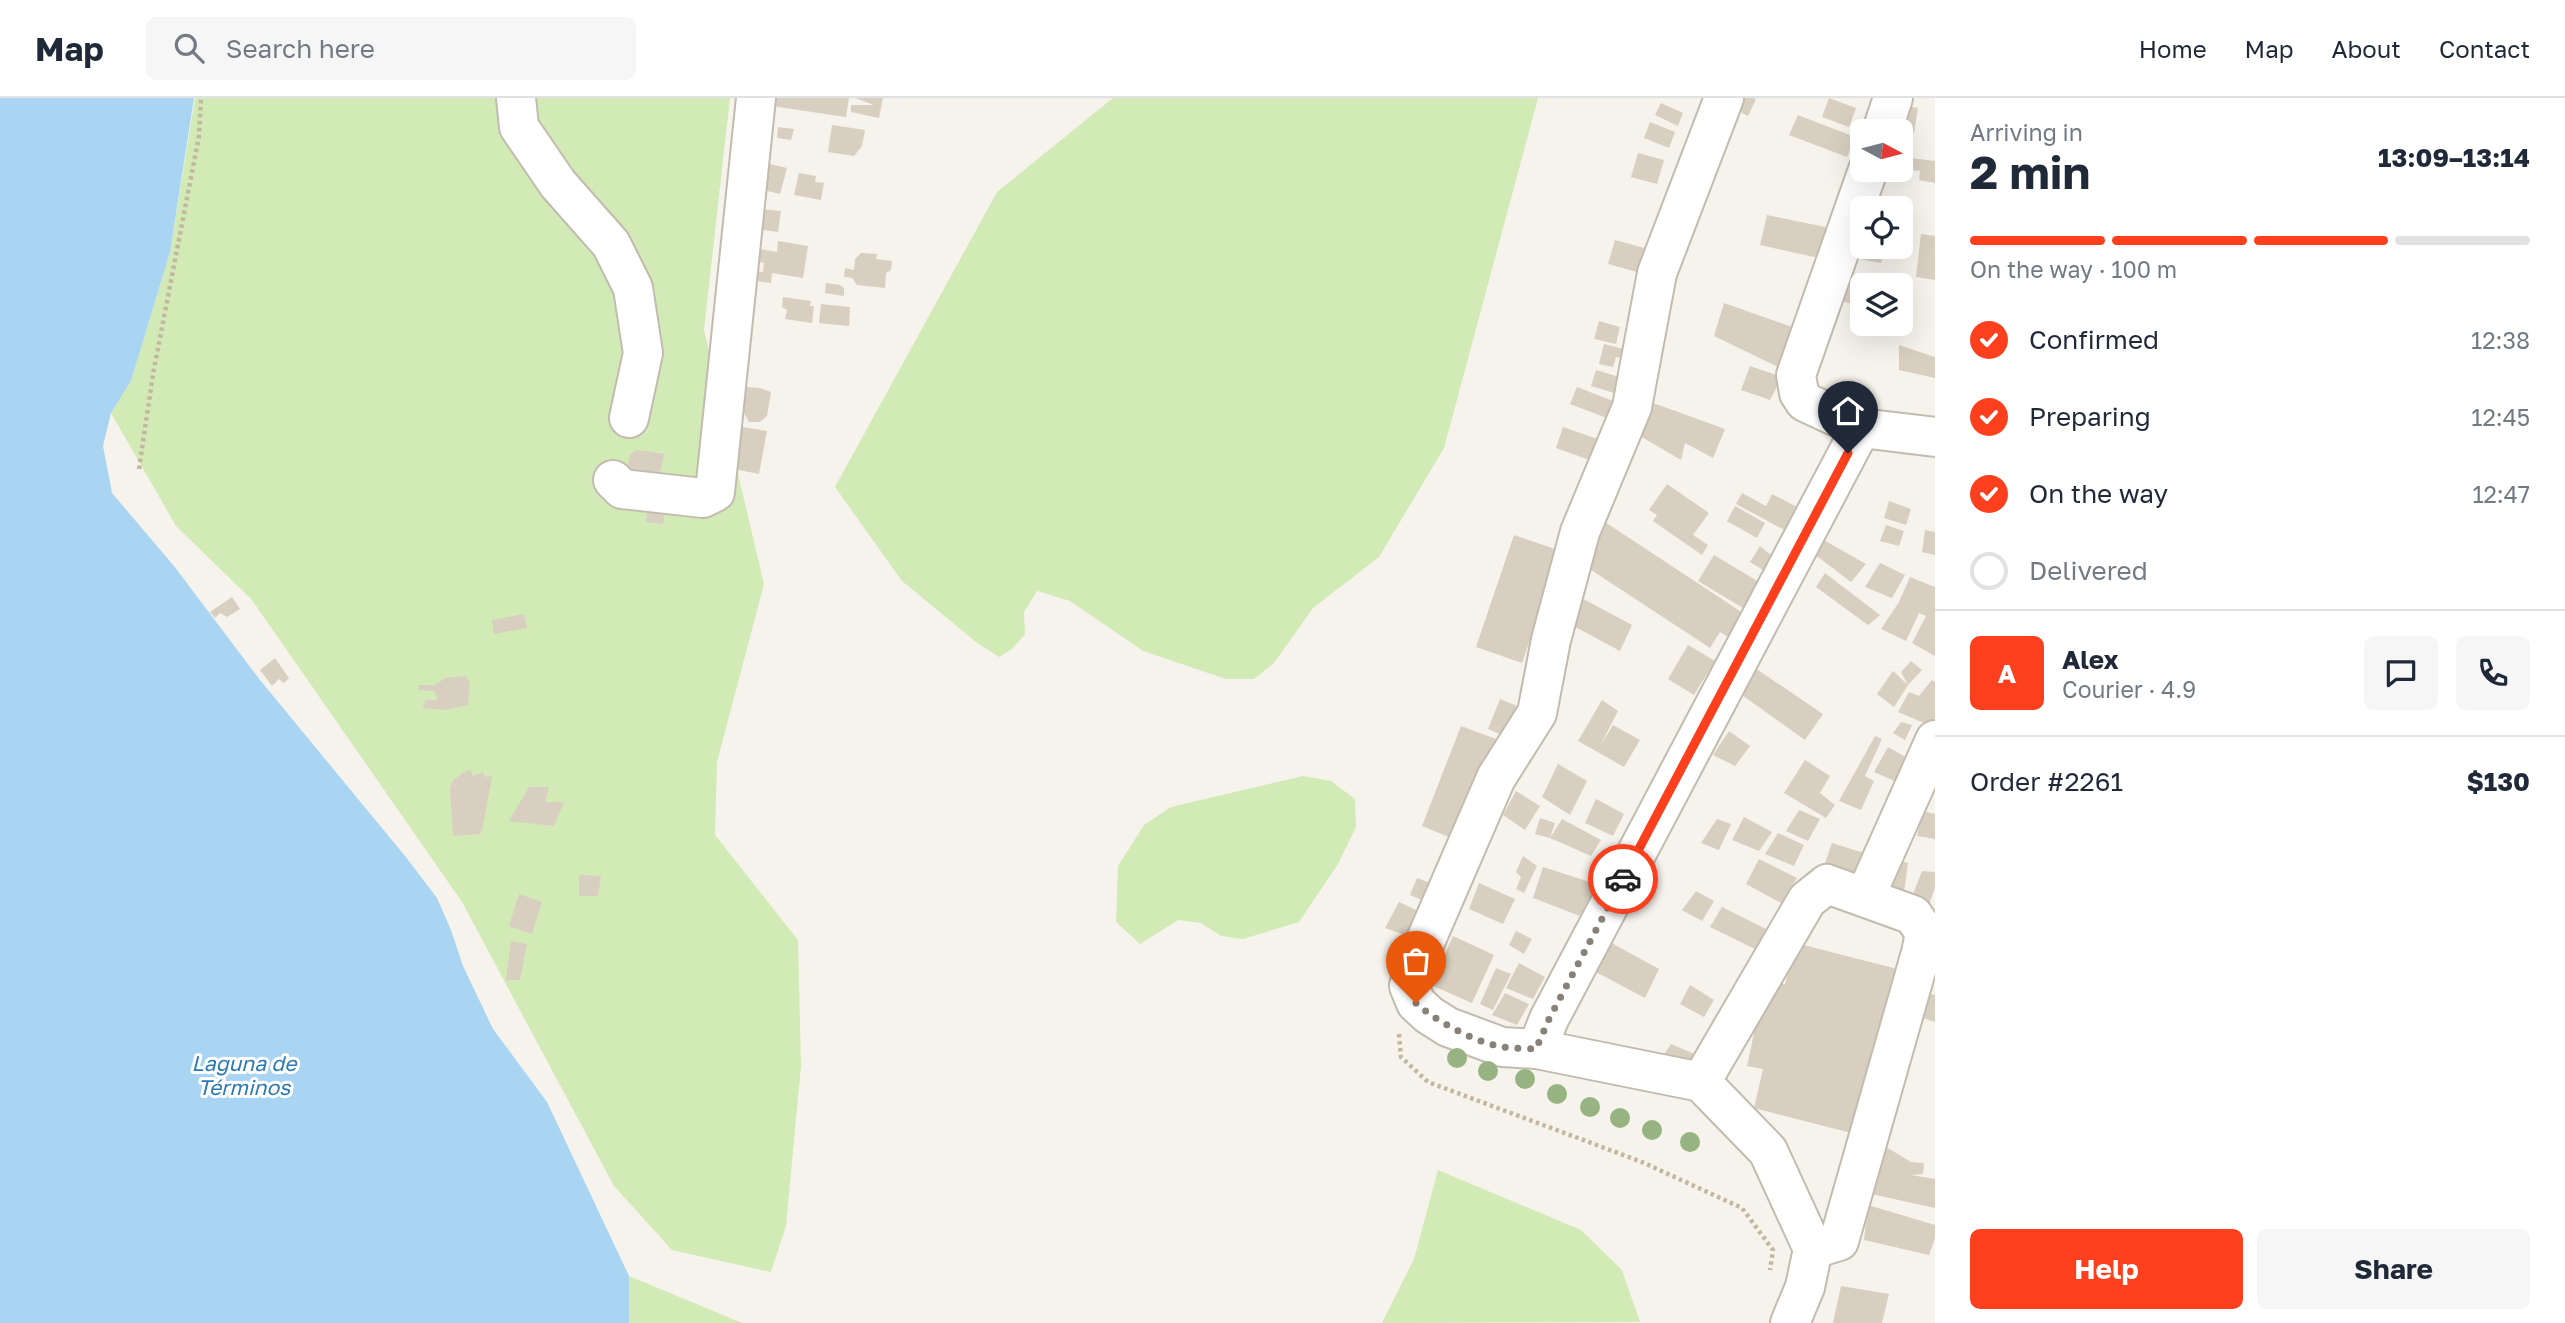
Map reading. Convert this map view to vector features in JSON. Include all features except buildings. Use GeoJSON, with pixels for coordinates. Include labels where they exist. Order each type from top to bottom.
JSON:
{"type":"FeatureCollection","features":[{"type":"Feature","properties":{"kind":"street"},"geometry":{"type":"LineString","coordinates":[[516,98],[519,127],[558,184],[611,244],[634,288],[643,353],[629,418]]}},
{"type":"Feature","properties":{"kind":"street"},"geometry":{"type":"LineString","coordinates":[[613,481],[622,489],[703,498],[715,492],[756,98]]}},
{"type":"Feature","properties":{"kind":"street"},"geometry":{"type":"LineString","coordinates":[[1724,98],[1657,273],[1632,407],[1580,532],[1551,640],[1537,713],[1496,778],[1427,937],[1409,986],[1416,1003],[1429,1015],[1448,1027],[1502,1047],[1536,1049],[1701,1082],[1768,1151],[1813,1249],[1805,1287],[1790,1323]]}},
{"type":"Feature","properties":{"kind":"street"},"geometry":{"type":"LineString","coordinates":[[1886,119],[1893,98]]}},
{"type":"Feature","properties":{"kind":"street"},"geometry":{"type":"LineString","coordinates":[[1864,182],[1796,375],[1800,393],[1805,402],[1861,428],[1935,437]]}},
{"type":"Feature","properties":{"kind":"street"},"geometry":{"type":"LineString","coordinates":[[1536,1049],[1549,1019],[1861,428]]}},
{"type":"Feature","properties":{"kind":"street"},"geometry":{"type":"LineString","coordinates":[[1865,897],[1935,740]]}},
{"type":"Feature","properties":{"kind":"street"},"geometry":{"type":"LineString","coordinates":[[1701,1082],[1807,900],[1827,884],[1913,915],[1925,933],[1922,953],[1839,1241],[1813,1249]]}},
{"type":"Feature","properties":{"kind":"path"},"geometry":{"type":"LineString","coordinates":[[139,469],[153,374],[199,136],[201,98]]}},
{"type":"Feature","properties":{"kind":"path"},"geometry":{"type":"LineString","coordinates":[[1401,1057],[1428,1082],[1642,1162],[1742,1208],[1773,1250],[1770,1272]]}},
{"type":"Feature","properties":{"kind":"green space"},"geometry":{"type":"Polygon","coordinates":[[[195,98],[730,98],[704,330],[764,584],[717,762],[715,835],[798,940],[801,1066],[786,1226],[771,1272],[672,1250],[614,1186],[462,902],[252,600],[176,526],[111,413],[131,381],[170,252],[195,98]]]}},
{"type":"Feature","properties":{"kind":"green space"},"geometry":{"type":"Polygon","coordinates":[[[1113,98],[1538,98],[1444,448],[1379,557],[1313,608],[1274,663],[1254,679],[1226,679],[1143,651],[1070,601],[1037,591],[1024,612],[1025,634],[1012,649],[999,657],[976,642],[902,581],[835,487],[997,192],[1113,98]]]}},
{"type":"Feature","properties":{"kind":"green space"},"geometry":{"type":"Polygon","coordinates":[[[1303,776],[1331,781],[1355,799],[1356,827],[1338,864],[1299,922],[1243,939],[1221,936],[1201,923],[1178,920],[1140,944],[1116,922],[1118,866],[1144,825],[1171,807],[1303,776]]]}},
{"type":"Feature","properties":{"kind":"green space"},"geometry":{"type":"Polygon","coordinates":[[[1438,1170],[1581,1230],[1622,1270],[1640,1322],[1382,1323],[1414,1259],[1438,1170]]]}},
{"type":"Feature","properties":{"kind":"green space"},"geometry":{"type":"Polygon","coordinates":[[[629,1276],[735,1320],[743,1323],[629,1323],[629,1276]]]}},
{"type":"Feature","properties":{"kind":"water","name":"Laguna de Términos"},"geometry":{"type":"Polygon","coordinates":[[[0,98],[194,98],[170,252],[131,381],[111,413],[103,446],[112,493],[174,566],[260,680],[437,898],[463,966],[493,1029],[547,1102],[629,1276],[629,1323],[0,1323],[0,98]]]}},
{"type":"Feature","properties":{"kind":"way so far"},"geometry":{"type":"LineString","coordinates":[[1416,1003],[1448,1027],[1502,1047],[1536,1049],[1623,879]]}},
{"type":"Feature","properties":{"kind":"route"},"geometry":{"type":"LineString","coordinates":[[1623,879],[1848,453]]}}]}
